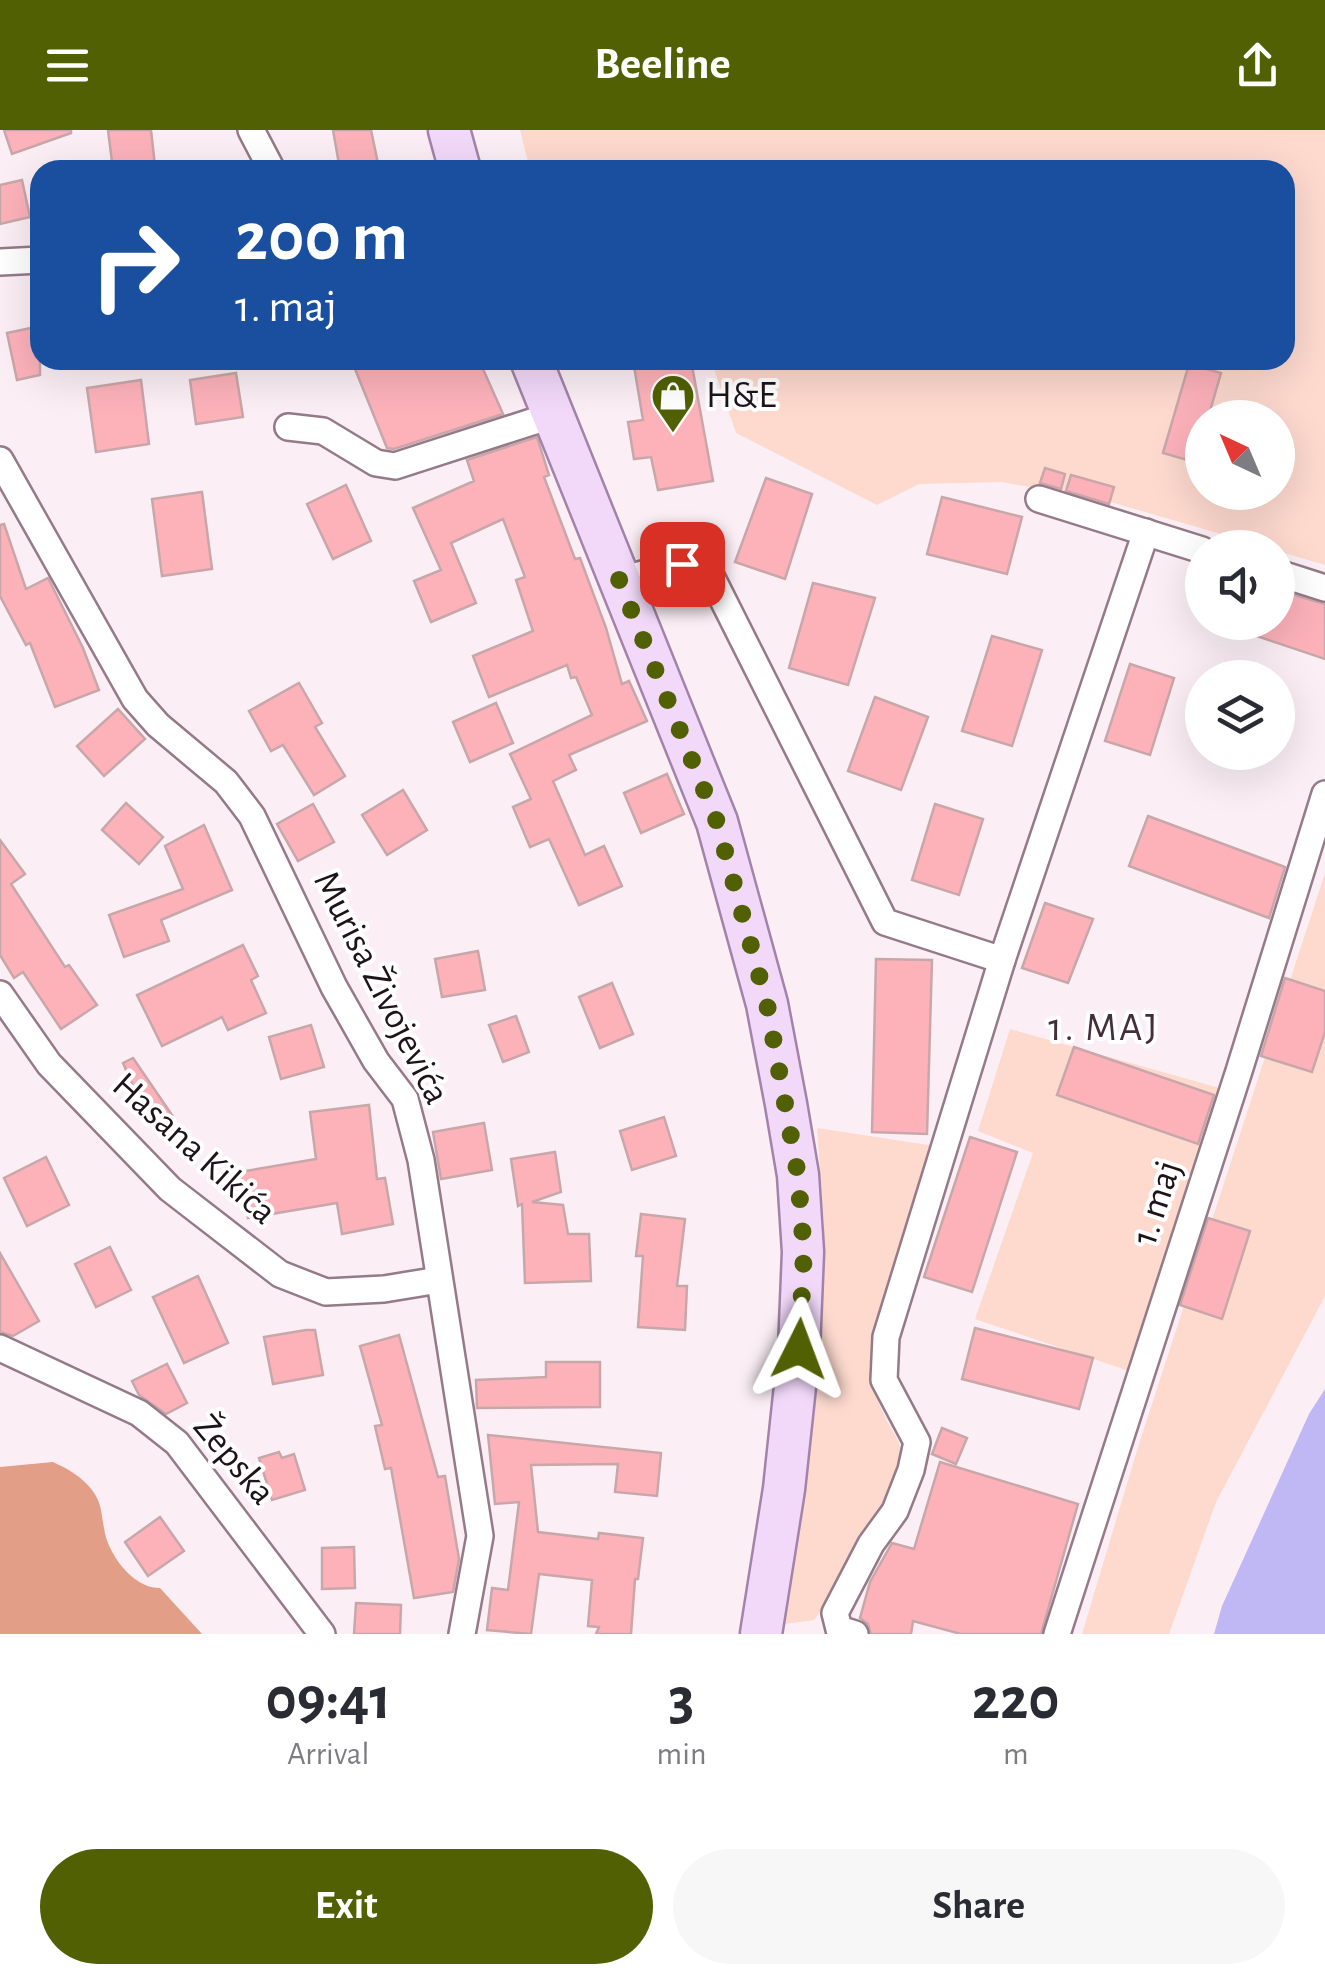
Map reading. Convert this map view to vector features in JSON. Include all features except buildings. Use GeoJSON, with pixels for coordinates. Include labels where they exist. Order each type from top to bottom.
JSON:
{"type":"FeatureCollection","features":[{"type":"Feature","properties":{"kind":"main road"},"geometry":{"type":"LineString","coordinates":[[449,130],[457,160]]}},
{"type":"Feature","properties":{"kind":"main road"},"geometry":{"type":"LineString","coordinates":[[535,370],[717,822],[767,1004],[798,1175],[804,1252],[799,1349],[784,1488],[760,1634]]}},
{"type":"Feature","properties":{"kind":"street"},"geometry":{"type":"LineString","coordinates":[[250,130],[266,160]]}},
{"type":"Feature","properties":{"kind":"street"},"geometry":{"type":"LineString","coordinates":[[0,262],[30,260]]}},
{"type":"Feature","properties":{"kind":"street"},"geometry":{"type":"LineString","coordinates":[[288,426],[323,431],[376,463],[395,466],[553,414]]}},
{"type":"Feature","properties":{"kind":"street","name":"Murisa Živojevića"},"geometry":{"type":"LineString","coordinates":[[0,460],[135,699],[158,725],[226,782],[252,816],[334,986],[376,1062],[405,1099],[421,1160],[480,1536],[462,1634]]}},
{"type":"Feature","properties":{"kind":"street"},"geometry":{"type":"LineString","coordinates":[[1040,499],[1185,545]]}},
{"type":"Feature","properties":{"kind":"street"},"geometry":{"type":"LineString","coordinates":[[855,1634],[840,1629],[835,1613],[871,1544],[894,1511],[911,1470],[917,1442],[884,1380],[886,1337],[1002,960],[1146,532]]}},
{"type":"Feature","properties":{"kind":"street"},"geometry":{"type":"LineString","coordinates":[[619,580],[682,564],[710,574],[885,922],[1002,960]]}},
{"type":"Feature","properties":{"kind":"street"},"geometry":{"type":"LineString","coordinates":[[1295,578],[1325,588]]}},
{"type":"Feature","properties":{"kind":"street","name":"1. maj"},"geometry":{"type":"LineString","coordinates":[[1057,1634],[1325,794]]}},
{"type":"Feature","properties":{"kind":"street","name":"Hasana Kikića"},"geometry":{"type":"LineString","coordinates":[[0,994],[49,1064],[170,1188],[280,1274],[326,1292],[384,1290],[439,1280]]}},
{"type":"Feature","properties":{"kind":"street","name":"Žepska"},"geometry":{"type":"LineString","coordinates":[[0,1348],[139,1413],[178,1444],[322,1634]]}},
{"type":"Feature","properties":{"kind":"shaded area"},"geometry":{"type":"Polygon","coordinates":[[[520,130],[1325,130],[1325,565],[1295,556],[1295,530],[1207,530],[1107,501],[1002,482],[919,484],[877,505],[736,433],[714,370],[1295,370],[1295,160],[528,160],[520,130]]]}},
{"type":"Feature","properties":{"kind":"shaded area"},"geometry":{"type":"Polygon","coordinates":[[[1325,873],[1325,1296],[1216,1502],[1169,1634],[1082,1634],[1138,1447],[1325,873]]]}},
{"type":"Feature","properties":{"kind":"shaded area"},"geometry":{"type":"Polygon","coordinates":[[[1010,1029],[1223,1089],[1135,1373],[975,1319],[1033,1153],[978,1131],[1010,1029]]]}},
{"type":"Feature","properties":{"kind":"shaded area"},"geometry":{"type":"Polygon","coordinates":[[[817,1128],[935,1146],[869,1367],[880,1406],[900,1447],[894,1489],[871,1538],[814,1620],[784,1624],[819,1332],[824,1223],[817,1128]]]}},
{"type":"Feature","properties":{"kind":"shaded area"},"geometry":{"type":"Polygon","coordinates":[[[1325,1389],[1325,1634],[1214,1634],[1222,1606],[1309,1414],[1325,1389]]]}},
{"type":"Feature","properties":{"kind":"shaded area"},"geometry":{"type":"Polygon","coordinates":[[[53,1462],[79,1477],[95,1495],[106,1538],[123,1568],[140,1583],[160,1588],[202,1634],[0,1634],[0,1467],[53,1462]]]}},
{"type":"Feature","properties":{"kind":"place","name":"H&E"},"geometry":{"type":"Point","coordinates":[673,434]}},
{"type":"Feature","properties":{"kind":"district","name":"1. MAJ"},"geometry":{"type":"Point","coordinates":[1104,1028]}},
{"type":"Feature","properties":{"kind":"route"},"geometry":{"type":"LineString","coordinates":[[682,564],[619,580],[717,822],[767,1004],[798,1175],[804,1252],[799,1349]]}}]}
